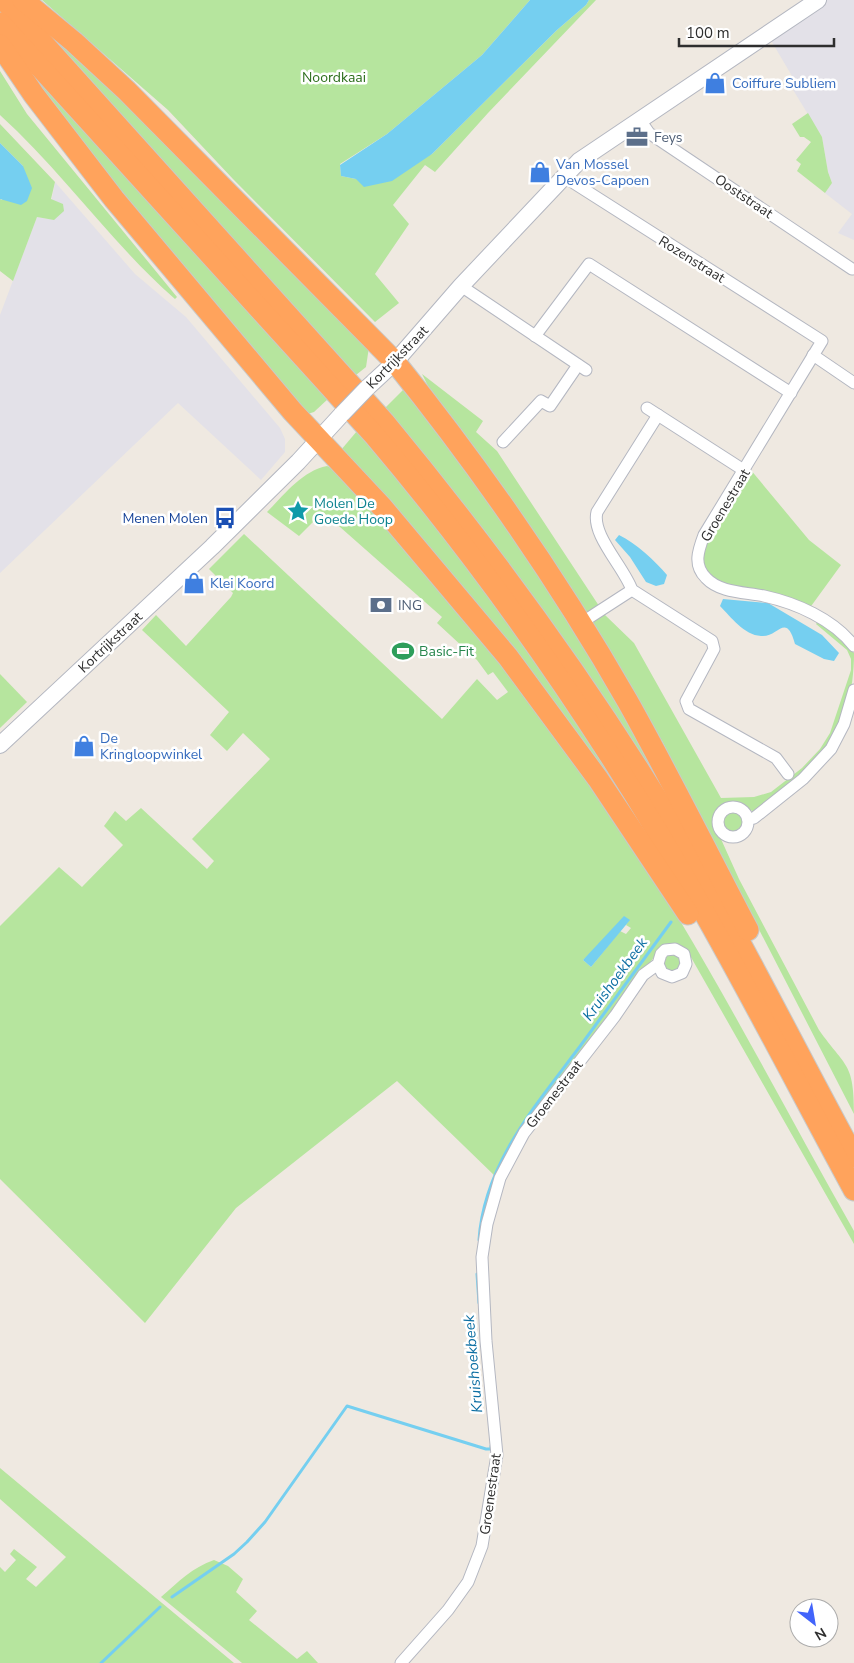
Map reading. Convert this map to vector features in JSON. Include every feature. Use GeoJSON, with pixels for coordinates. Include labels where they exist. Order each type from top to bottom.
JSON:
{"type":"FeatureCollection","features":[{"type":"Feature","properties":{"kind":"highway"},"geometry":{"type":"LineString","coordinates":[[4,0],[384,422],[427,474],[537,618],[601,710],[672,823],[854,1157]]}},
{"type":"Feature","properties":{"kind":"highway"},"geometry":{"type":"LineString","coordinates":[[23,0],[127,91],[395,362],[467,452],[581,623],[664,767],[854,1137]]}},
{"type":"Feature","properties":{"kind":"highway"},"geometry":{"type":"LineString","coordinates":[[0,23],[374,436],[477,564],[587,720],[657,831],[854,1190]]}},
{"type":"Feature","properties":{"kind":"highway"},"geometry":{"type":"LineString","coordinates":[[0,45],[89,168],[293,412],[382,507],[450,587],[553,717],[676,894],[748,1010],[772,1038]]}},
{"type":"Feature","properties":{"kind":"street","name":"Kortrijkstraat"},"geometry":{"type":"LineString","coordinates":[[0,745],[212,547],[298,462],[367,388],[395,362],[461,286],[578,161],[818,0]]}},
{"type":"Feature","properties":{"kind":"street","name":"Ooststraat"},"geometry":{"type":"LineString","coordinates":[[640,120],[649,133],[852,269]]}},
{"type":"Feature","properties":{"kind":"street","name":"Rozenstraat"},"geometry":{"type":"LineString","coordinates":[[563,176],[822,341]]}},
{"type":"Feature","properties":{"kind":"street"},"geometry":{"type":"LineString","coordinates":[[535,336],[589,264],[790,393]]}},
{"type":"Feature","properties":{"kind":"street"},"geometry":{"type":"LineString","coordinates":[[461,286],[582,368],[550,406],[541,401],[503,442]]}},
{"type":"Feature","properties":{"kind":"street","name":"Groenestraat"},"geometry":{"type":"LineString","coordinates":[[822,341],[745,471],[704,535],[697,554],[702,573],[716,586],[791,604],[826,620],[854,646]]}},
{"type":"Feature","properties":{"kind":"street"},"geometry":{"type":"LineString","coordinates":[[813,355],[854,382]]}},
{"type":"Feature","properties":{"kind":"street"},"geometry":{"type":"LineString","coordinates":[[647,408],[745,471]]}},
{"type":"Feature","properties":{"kind":"street"},"geometry":{"type":"LineString","coordinates":[[658,415],[597,512],[595,518],[598,531],[628,579],[632,590],[712,641],[714,649],[686,701],[689,709],[776,758],[788,774]]}},
{"type":"Feature","properties":{"kind":"street"},"geometry":{"type":"LineString","coordinates":[[581,623],[632,590]]}},
{"type":"Feature","properties":{"kind":"street"},"geometry":{"type":"LineString","coordinates":[[748,819],[754,818],[803,779],[826,756],[838,738],[854,690]]}},
{"type":"Feature","properties":{"kind":"street","name":"Groenestraat"},"geometry":{"type":"LineString","coordinates":[[402,1663],[448,1610],[468,1582],[482,1546],[497,1455],[486,1341],[482,1257],[486,1224],[500,1178],[524,1133],[615,1016],[643,975],[658,964]]}},
{"type":"Feature","properties":{"kind":"shaded area"},"geometry":{"type":"Polygon","coordinates":[[[826,0],[854,0],[854,240],[838,233],[852,214],[825,193],[832,183],[828,172],[822,137],[787,80],[792,76],[769,37],[826,0]]]}},
{"type":"Feature","properties":{"kind":"shaded area"},"geometry":{"type":"Polygon","coordinates":[[[55,182],[135,274],[186,317],[280,428],[285,439],[285,452],[261,480],[178,403],[0,573],[0,315],[37,217],[48,219],[55,182]]]}},
{"type":"Feature","properties":{"kind":"green space","name":"Noordkaai"},"geometry":{"type":"Polygon","coordinates":[[[42,0],[530,0],[482,55],[387,134],[340,164],[341,176],[356,179],[432,154],[557,30],[586,5],[589,0],[596,0],[488,113],[435,172],[425,165],[393,205],[409,224],[375,274],[399,303],[375,322],[233,179],[168,110],[42,0]]]}},
{"type":"Feature","properties":{"kind":"green space"},"geometry":{"type":"Polygon","coordinates":[[[50,43],[59,43],[79,58],[369,347],[366,367],[356,375],[50,43]]]}},
{"type":"Feature","properties":{"kind":"green space"},"geometry":{"type":"Polygon","coordinates":[[[26,61],[329,398],[314,412],[304,415],[132,210],[32,80],[26,61]]]}},
{"type":"Feature","properties":{"kind":"green space"},"geometry":{"type":"Polygon","coordinates":[[[0,71],[27,114],[177,297],[175,299],[130,255],[45,160],[0,115],[0,71]]]}},
{"type":"Feature","properties":{"kind":"green space"},"geometry":{"type":"Polygon","coordinates":[[[808,113],[822,137],[828,172],[832,183],[825,193],[797,171],[801,164],[796,160],[811,142],[804,137],[800,137],[792,124],[808,113]]]}},
{"type":"Feature","properties":{"kind":"green space"},"geometry":{"type":"Polygon","coordinates":[[[0,124],[55,182],[51,199],[63,204],[64,211],[54,220],[37,217],[13,281],[0,271],[0,199],[2,200],[23,166],[0,143],[0,124]]]}},
{"type":"Feature","properties":{"kind":"green space"},"geometry":{"type":"Polygon","coordinates":[[[422,374],[483,421],[476,432],[497,451],[605,615],[634,643],[721,798],[754,797],[771,792],[802,768],[820,749],[830,733],[851,670],[851,659],[847,650],[816,624],[819,620],[854,653],[850,696],[842,724],[828,750],[819,761],[755,812],[734,803],[725,806],[715,816],[716,828],[739,879],[819,1030],[847,1067],[854,1097],[854,1114],[662,741],[525,519],[458,425],[431,392],[422,374]]]}},
{"type":"Feature","properties":{"kind":"green space"},"geometry":{"type":"Polygon","coordinates":[[[404,389],[542,571],[716,879],[522,583],[485,531],[385,408],[404,389]]]}},
{"type":"Feature","properties":{"kind":"green space"},"geometry":{"type":"Polygon","coordinates":[[[357,431],[396,474],[530,649],[674,874],[341,450],[357,431]]]}},
{"type":"Feature","properties":{"kind":"green space"},"geometry":{"type":"Polygon","coordinates":[[[327,466],[333,469],[427,575],[517,685],[601,800],[679,919],[724,996],[854,1231],[854,1244],[688,952],[659,950],[497,1178],[397,1081],[236,1208],[145,1323],[0,1179],[0,926],[59,867],[82,887],[123,845],[104,826],[115,811],[126,821],[141,808],[207,869],[214,861],[192,839],[270,759],[243,733],[227,751],[210,735],[229,712],[142,630],[156,615],[186,646],[231,597],[233,593],[209,569],[244,534],[442,719],[477,679],[497,700],[508,692],[493,672],[488,675],[477,660],[437,623],[442,617],[323,512],[299,536],[267,512],[294,484],[318,469],[327,466]],[[629,920],[583,960],[591,967],[620,931],[626,934],[631,928],[626,925],[629,920]]]}},
{"type":"Feature","properties":{"kind":"green space"},"geometry":{"type":"Polygon","coordinates":[[[750,469],[809,540],[841,565],[809,609],[719,582],[705,570],[701,559],[703,546],[750,469]]]}},
{"type":"Feature","properties":{"kind":"green space"},"geometry":{"type":"Polygon","coordinates":[[[0,674],[27,702],[0,728],[0,674]]]}},
{"type":"Feature","properties":{"kind":"green space"},"geometry":{"type":"Polygon","coordinates":[[[733,811],[741,814],[744,822],[741,830],[733,833],[725,830],[722,822],[725,814],[733,811]]]}},
{"type":"Feature","properties":{"kind":"green space"},"geometry":{"type":"Polygon","coordinates":[[[664,953],[682,956],[679,971],[666,972],[662,956],[664,953]]]}},
{"type":"Feature","properties":{"kind":"green space"},"geometry":{"type":"Polygon","coordinates":[[[0,1468],[234,1663],[0,1663],[0,1567],[5,1572],[16,1560],[10,1554],[14,1549],[37,1567],[26,1579],[36,1587],[66,1557],[0,1499],[0,1468]]]}},
{"type":"Feature","properties":{"kind":"green space"},"geometry":{"type":"Polygon","coordinates":[[[214,1560],[228,1566],[243,1579],[236,1592],[257,1611],[249,1620],[297,1659],[307,1651],[318,1663],[242,1663],[161,1597],[192,1571],[214,1560]]]}},
{"type":"Feature","properties":{"kind":"water"},"geometry":{"type":"Polygon","coordinates":[[[530,0],[589,0],[432,154],[392,181],[364,187],[356,179],[341,176],[340,165],[387,134],[482,55],[530,0]]]}},
{"type":"Feature","properties":{"kind":"water"},"geometry":{"type":"Polygon","coordinates":[[[0,143],[23,166],[32,188],[27,201],[21,205],[0,199],[0,143]]]}},
{"type":"Feature","properties":{"kind":"water"},"geometry":{"type":"Polygon","coordinates":[[[619,535],[638,547],[667,575],[664,584],[656,586],[646,582],[630,557],[615,540],[619,535]]]}},
{"type":"Feature","properties":{"kind":"water"},"geometry":{"type":"Polygon","coordinates":[[[723,599],[768,603],[822,635],[839,653],[834,661],[824,659],[795,644],[792,634],[785,627],[767,636],[755,635],[738,625],[720,606],[723,599]]]}},
{"type":"Feature","properties":{"kind":"water"},"geometry":{"type":"Polygon","coordinates":[[[624,916],[630,920],[591,967],[583,960],[624,916]]]}},
{"type":"Feature","properties":{"kind":"waterway","name":"Kruishoekbeek"},"geometry":{"type":"LineString","coordinates":[[479,1240],[483,1212],[491,1185],[515,1136],[671,922]]}},
{"type":"Feature","properties":{"kind":"waterway","name":"Kruishoekbeek"},"geometry":{"type":"LineString","coordinates":[[477,1274],[479,1303]]}},
{"type":"Feature","properties":{"kind":"waterway","name":"Kruishoekbeek"},"geometry":{"type":"LineString","coordinates":[[172,1597],[234,1554],[247,1542],[265,1522],[347,1406],[486,1449],[491,1449],[491,1446]]}},
{"type":"Feature","properties":{"kind":"waterway","name":"Kruishoekbeek"},"geometry":{"type":"LineString","coordinates":[[101,1663],[160,1607]]}},
{"type":"Feature","properties":{"kind":"place","name":"Coiffure Subliem"},"geometry":{"type":"Point","coordinates":[715,83]}},
{"type":"Feature","properties":{"kind":"place","name":"Feys"},"geometry":{"type":"Point","coordinates":[637,137]}},
{"type":"Feature","properties":{"kind":"place","name":"Van Mossel Devos-Capoen"},"geometry":{"type":"Point","coordinates":[540,172]}},
{"type":"Feature","properties":{"kind":"place","name":"Molen De Goede Hoop"},"geometry":{"type":"Point","coordinates":[298,511]}},
{"type":"Feature","properties":{"kind":"place","name":"Menen Molen"},"geometry":{"type":"Point","coordinates":[225,518]}},
{"type":"Feature","properties":{"kind":"place","name":"Klei Koord"},"geometry":{"type":"Point","coordinates":[194,583]}},
{"type":"Feature","properties":{"kind":"place","name":"ING"},"geometry":{"type":"Point","coordinates":[381,605]}},
{"type":"Feature","properties":{"kind":"place","name":"Basic-Fit"},"geometry":{"type":"Point","coordinates":[403,651]}},
{"type":"Feature","properties":{"kind":"place","name":"De Kringloopwinkel"},"geometry":{"type":"Point","coordinates":[84,746]}}]}
